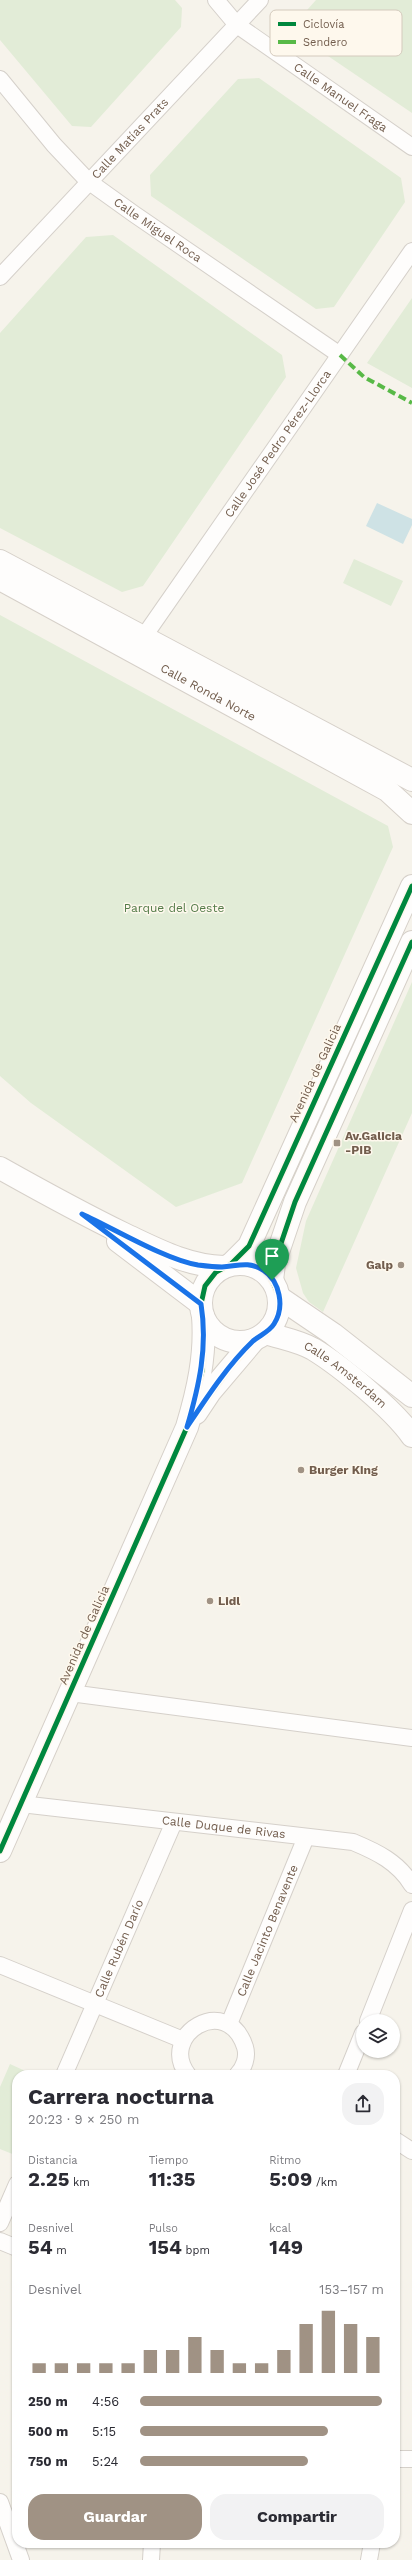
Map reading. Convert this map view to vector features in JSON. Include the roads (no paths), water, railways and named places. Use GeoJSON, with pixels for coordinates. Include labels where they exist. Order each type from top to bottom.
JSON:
{"type":"FeatureCollection","features":[{"type":"Feature","properties":{"kind":"street","name":"Calle Manuel Fraga"},"geometry":{"type":"LineString","coordinates":[[216,0],[236,26],[270,49]]}},
{"type":"Feature","properties":{"kind":"street","name":"Calle Matías Prats"},"geometry":{"type":"LineString","coordinates":[[0,277],[88,181],[260,0]]}},
{"type":"Feature","properties":{"kind":"street","name":"Calle Manuel Fraga"},"geometry":{"type":"LineString","coordinates":[[280,56],[412,147]]}},
{"type":"Feature","properties":{"kind":"street","name":"Calle Miguel Roca"},"geometry":{"type":"LineString","coordinates":[[0,79],[54,145],[88,181],[340,355]]}},
{"type":"Feature","properties":{"kind":"street","name":"Calle José Pedro Pérez-Llorca"},"geometry":{"type":"LineString","coordinates":[[139,644],[412,251]]}},
{"type":"Feature","properties":{"kind":"street","name":"Calle Ronda Norte"},"geometry":{"type":"LineString","coordinates":[[0,561],[387,790],[412,813]]}},
{"type":"Feature","properties":{"kind":"street","name":"Calle Ronda Norte"},"geometry":{"type":"LineString","coordinates":[[0,579],[139,644],[412,780]]}},
{"type":"Feature","properties":{"kind":"street","name":"Avenida de Galicia"},"geometry":{"type":"LineString","coordinates":[[227,1266],[249,1246],[412,886]]}},
{"type":"Feature","properties":{"kind":"street"},"geometry":{"type":"LineString","coordinates":[[82,1214],[202,1310],[212,1330],[227,1340],[241,1343],[260,1337],[274,1324],[279,1312],[274,1264],[295,1202],[412,942]]}},
{"type":"Feature","properties":{"kind":"street"},"geometry":{"type":"LineString","coordinates":[[0,1168],[82,1214],[174,1257],[196,1265],[254,1266],[276,1289],[412,1396]]}},
{"type":"Feature","properties":{"kind":"street"},"geometry":{"type":"LineString","coordinates":[[202,1310],[205,1286],[209,1278],[227,1266]]}},
{"type":"Feature","properties":{"kind":"street","name":"Avenida de Galicia"},"geometry":{"type":"LineString","coordinates":[[0,1851],[187,1427],[202,1371],[204,1334],[202,1310]]}},
{"type":"Feature","properties":{"kind":"street","name":"Avenida de Galicia"},"geometry":{"type":"LineString","coordinates":[[187,1427],[210,1392],[260,1337]]}},
{"type":"Feature","properties":{"kind":"street","name":"Calle Amsterdam"},"geometry":{"type":"LineString","coordinates":[[260,1337],[311,1348],[335,1364],[402,1423],[412,1436]]}},
{"type":"Feature","properties":{"kind":"street"},"geometry":{"type":"LineString","coordinates":[[70,1693],[412,1738]]}},
{"type":"Feature","properties":{"kind":"street","name":"Calle Duque de Rivas"},"geometry":{"type":"LineString","coordinates":[[21,1804],[353,1842],[380,1854],[404,1871],[412,1885]]}},
{"type":"Feature","properties":{"kind":"street","name":"Calle Rubén Darío"},"geometry":{"type":"LineString","coordinates":[[66,2070],[174,1822]]}},
{"type":"Feature","properties":{"kind":"street","name":"Calle Jacinto Benavente"},"geometry":{"type":"LineString","coordinates":[[229,2024],[306,1837]]}},
{"type":"Feature","properties":{"kind":"street"},"geometry":{"type":"LineString","coordinates":[[371,2014],[412,1910]]}},
{"type":"Feature","properties":{"kind":"street"},"geometry":{"type":"LineString","coordinates":[[0,1965],[183,2040]]}},
{"type":"Feature","properties":{"kind":"street"},"geometry":{"type":"LineString","coordinates":[[185,2070],[182,2064],[180,2054],[183,2040],[192,2028],[204,2022],[217,2020],[229,2024],[241,2034],[247,2053],[245,2070]]}},
{"type":"Feature","properties":{"kind":"street"},"geometry":{"type":"LineString","coordinates":[[348,2070],[356,2050]]}},
{"type":"Feature","properties":{"kind":"street"},"geometry":{"type":"LineString","coordinates":[[400,2143],[412,2151]]}},
{"type":"Feature","properties":{"kind":"street"},"geometry":{"type":"LineString","coordinates":[[0,2223],[12,2195]]}},
{"type":"Feature","properties":{"kind":"street"},"geometry":{"type":"LineString","coordinates":[[0,2241],[12,2246]]}},
{"type":"Feature","properties":{"kind":"street"},"geometry":{"type":"LineString","coordinates":[[400,2459],[412,2459]]}},
{"type":"Feature","properties":{"kind":"street"},"geometry":{"type":"LineString","coordinates":[[0,2502],[12,2534]]}},
{"type":"Feature","properties":{"kind":"street"},"geometry":{"type":"LineString","coordinates":[[17,2548],[22,2560]]}},
{"type":"Feature","properties":{"kind":"street"},"geometry":{"type":"LineString","coordinates":[[151,2560],[152,2548]]}},
{"type":"Feature","properties":{"kind":"street"},"geometry":{"type":"LineString","coordinates":[[369,2560],[371,2548]]}},
{"type":"Feature","properties":{"kind":"place","name":"Av.Galicia -PIB"},"geometry":{"type":"Point","coordinates":[337,1143]}},
{"type":"Feature","properties":{"kind":"place","name":"Galp"},"geometry":{"type":"Point","coordinates":[401,1265]}},
{"type":"Feature","properties":{"kind":"place","name":"Burger King"},"geometry":{"type":"Point","coordinates":[301,1470]}},
{"type":"Feature","properties":{"kind":"place","name":"Lidl"},"geometry":{"type":"Point","coordinates":[210,1601]}},
{"type":"Feature","properties":{"kind":"park label","name":"Parque del Oeste"},"geometry":{"type":"Point","coordinates":[174,908]}}]}
